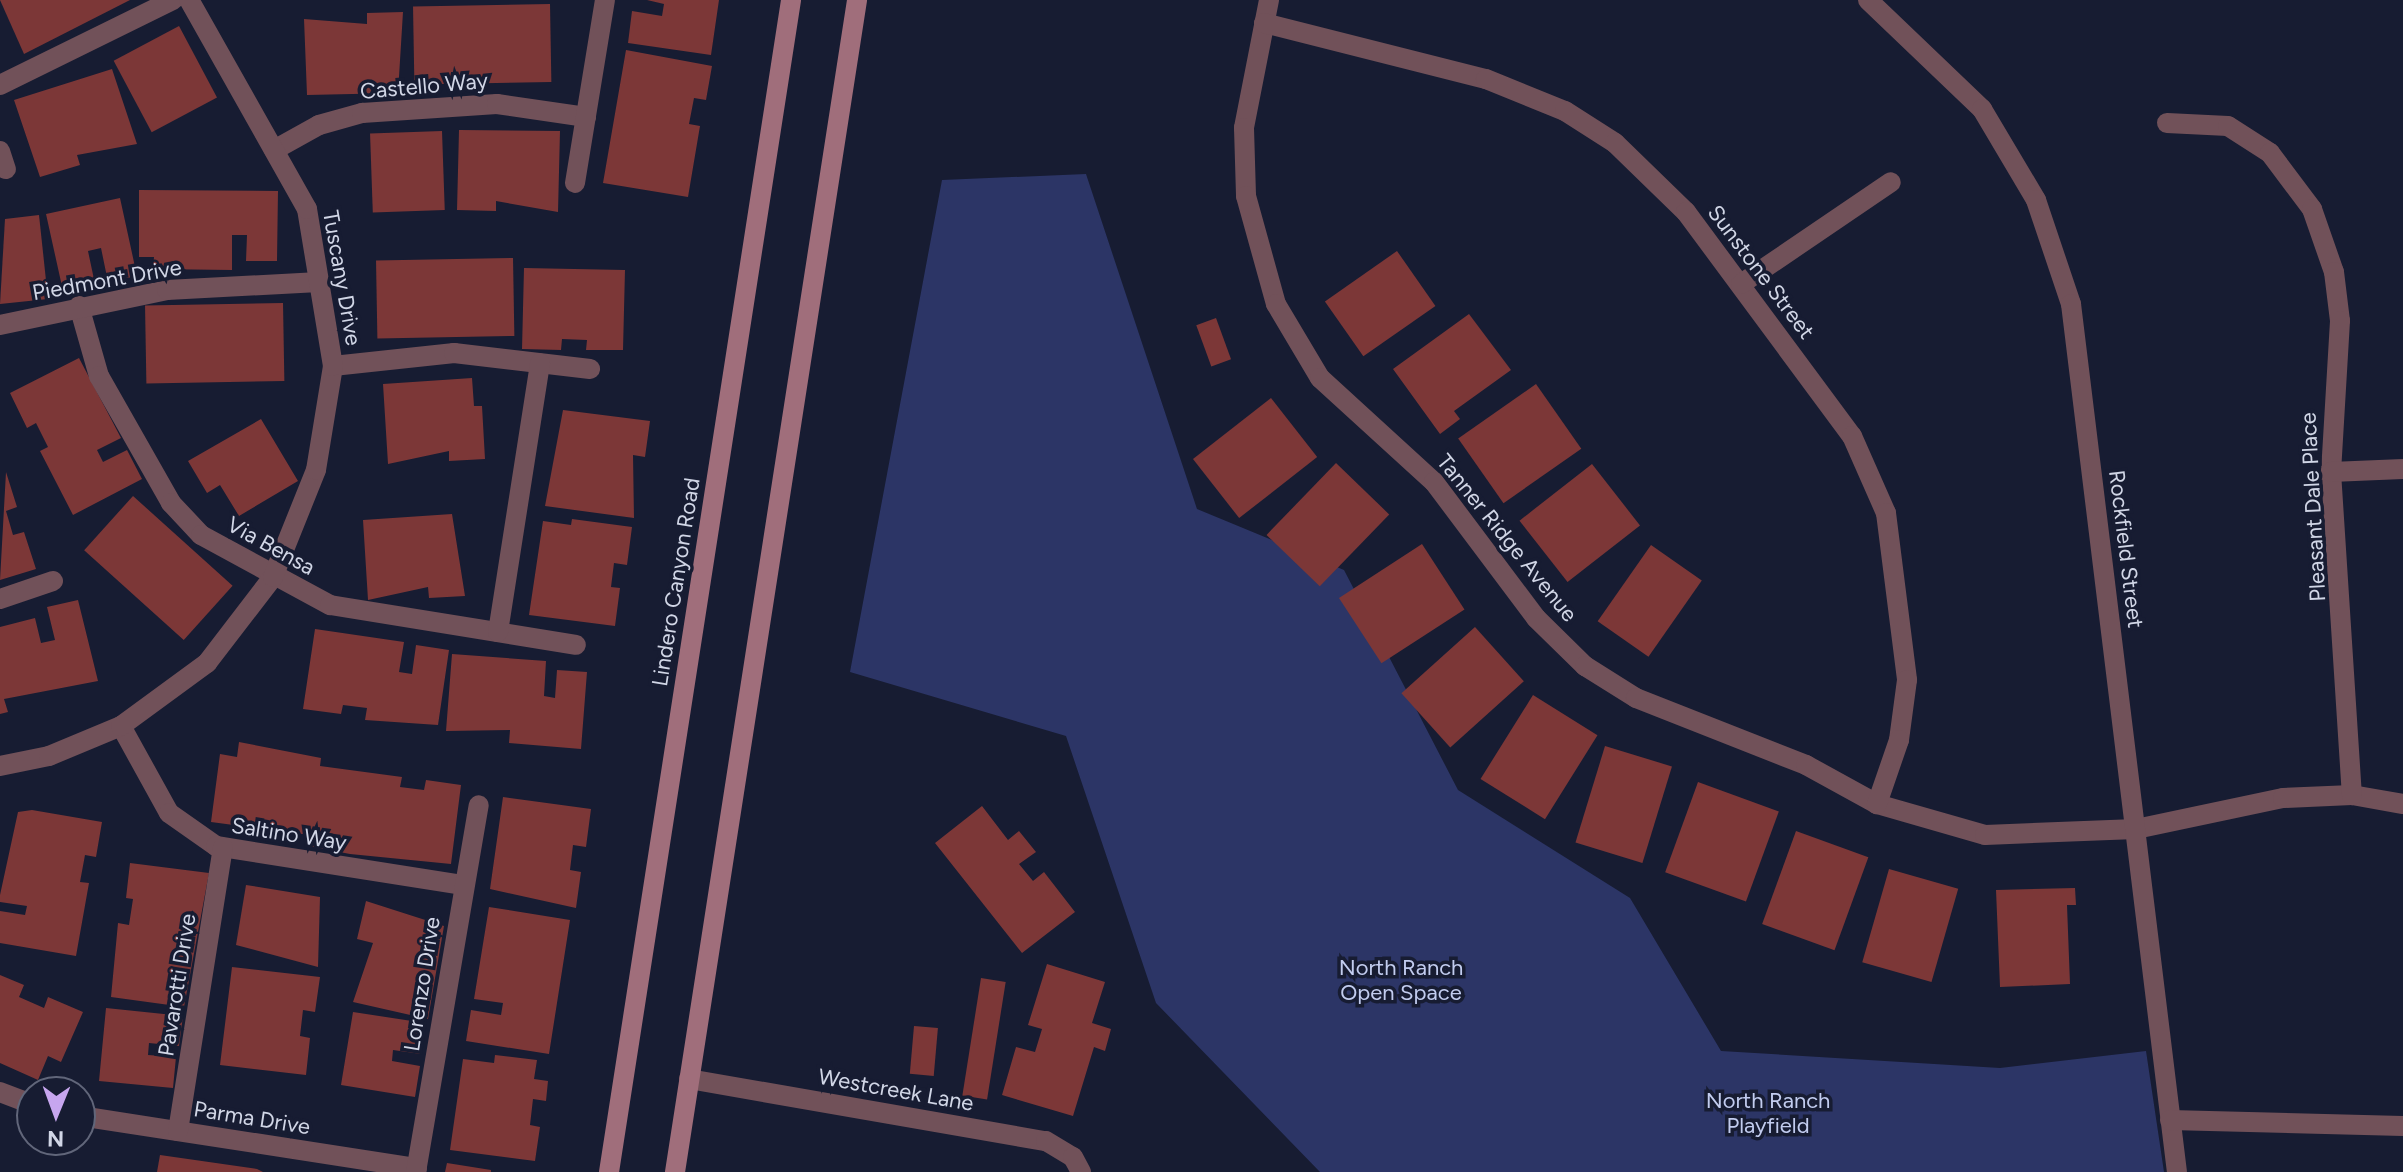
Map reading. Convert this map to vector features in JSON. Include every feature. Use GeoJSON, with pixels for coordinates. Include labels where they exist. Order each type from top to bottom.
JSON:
{"type":"FeatureCollection","features":[{"type":"Feature","properties":{"kind":"main road","name":"Lindero Canyon Road"},"geometry":{"type":"LineString","coordinates":[[609,1172],[791,0]]}},
{"type":"Feature","properties":{"kind":"main road"},"geometry":{"type":"LineString","coordinates":[[675,1172],[857,0]]}},
{"type":"Feature","properties":{"kind":"street"},"geometry":{"type":"LineString","coordinates":[[0,85],[82,51],[173,0]]}},
{"type":"Feature","properties":{"kind":"street","name":"Tuscany Drive"},"geometry":{"type":"LineString","coordinates":[[0,766],[49,756],[121,726],[207,663],[273,577],[316,470],[333,366],[307,209],[189,0]]}},
{"type":"Feature","properties":{"kind":"street"},"geometry":{"type":"LineString","coordinates":[[575,183],[605,0]]}},
{"type":"Feature","properties":{"kind":"street","name":"Tanner Ridge Avenue"},"geometry":{"type":"LineString","coordinates":[[1269,0],[1244,128],[1246,196],[1276,304],[1320,378],[1434,482],[1536,618],[1585,666],[1636,698],[1806,765],[1877,804],[1985,835],[2136,829],[2283,798],[2352,795],[2403,804]]}},
{"type":"Feature","properties":{"kind":"street","name":"Rockfield Street"},"geometry":{"type":"LineString","coordinates":[[1868,0],[1982,109],[2015,158],[2056,250],[2071,304],[2177,1172]]}},
{"type":"Feature","properties":{"kind":"street","name":"Sunstone Street"},"geometry":{"type":"LineString","coordinates":[[1264,23],[1486,79],[1565,111],[1657,179],[1741,284],[1852,436],[1886,513],[1907,680],[1899,740],[1877,804]]}},
{"type":"Feature","properties":{"kind":"street","name":"Castello Way"},"geometry":{"type":"LineString","coordinates":[[274,150],[319,125],[362,113],[497,104],[586,117]]}},
{"type":"Feature","properties":{"kind":"street","name":"Pleasant Dale Place"},"geometry":{"type":"LineString","coordinates":[[2167,123],[2228,126],[2270,153],[2312,209],[2334,272],[2340,321],[2331,472],[2352,795]]}},
{"type":"Feature","properties":{"kind":"street"},"geometry":{"type":"LineString","coordinates":[[1741,284],[1891,182]]}},
{"type":"Feature","properties":{"kind":"street","name":"Piedmont Drive"},"geometry":{"type":"LineString","coordinates":[[0,325],[167,290],[319,282]]}},
{"type":"Feature","properties":{"kind":"street","name":"Via Bensa"},"geometry":{"type":"LineString","coordinates":[[79,306],[99,376],[171,503],[201,535],[273,577],[330,605],[576,645]]}},
{"type":"Feature","properties":{"kind":"street"},"geometry":{"type":"LineString","coordinates":[[333,366],[454,353],[590,369]]}},
{"type":"Feature","properties":{"kind":"street"},"geometry":{"type":"LineString","coordinates":[[498,632],[540,363]]}},
{"type":"Feature","properties":{"kind":"street"},"geometry":{"type":"LineString","coordinates":[[2331,472],[2403,469]]}},
{"type":"Feature","properties":{"kind":"street"},"geometry":{"type":"LineString","coordinates":[[0,599],[53,581]]}},
{"type":"Feature","properties":{"kind":"street","name":"Saltino Way"},"geometry":{"type":"LineString","coordinates":[[121,726],[169,813],[192,835],[223,848],[462,885]]}},
{"type":"Feature","properties":{"kind":"street","name":"Lorenzo Drive"},"geometry":{"type":"LineString","coordinates":[[417,1170],[462,885],[479,805]]}},
{"type":"Feature","properties":{"kind":"street","name":"Pavarotti Drive"},"geometry":{"type":"LineString","coordinates":[[178,1131],[223,848]]}},
{"type":"Feature","properties":{"kind":"street","name":"Westcreek Lane"},"geometry":{"type":"LineString","coordinates":[[689,1079],[1046,1141],[1073,1157],[1081,1172]]}},
{"type":"Feature","properties":{"kind":"street","name":"Parma Drive"},"geometry":{"type":"LineString","coordinates":[[96,1118],[417,1170]]}},
{"type":"Feature","properties":{"kind":"street"},"geometry":{"type":"LineString","coordinates":[[2170,1120],[2403,1126]]}},
{"type":"Feature","properties":{"kind":"green space","name":"North Ranch Open Space"},"geometry":{"type":"Polygon","coordinates":[[[1086,174],[1197,509],[1344,570],[1458,790],[1630,898],[1721,1051],[2000,1068],[2146,1051],[2164,1172],[1320,1172],[1156,1003],[1066,736],[850,672],[942,180],[1086,174]]]}},
{"type":"Feature","properties":{"kind":"building"},"geometry":{"type":"Polygon","coordinates":[[[0,0],[130,0],[24,54],[0,0]]]}},
{"type":"Feature","properties":{"kind":"building"},"geometry":{"type":"Polygon","coordinates":[[[647,0],[719,0],[711,55],[628,43],[632,11],[662,16],[664,4],[647,0]]]}},
{"type":"Feature","properties":{"kind":"building"},"geometry":{"type":"Polygon","coordinates":[[[550,4],[551,82],[414,84],[413,6],[550,4]]]}},
{"type":"Feature","properties":{"kind":"building"},"geometry":{"type":"Polygon","coordinates":[[[403,12],[398,93],[307,95],[304,19],[367,24],[367,13],[403,12]]]}},
{"type":"Feature","properties":{"kind":"building"},"geometry":{"type":"Polygon","coordinates":[[[179,26],[217,98],[152,132],[114,61],[179,26]]]}},
{"type":"Feature","properties":{"kind":"building"},"geometry":{"type":"Polygon","coordinates":[[[626,50],[712,66],[706,100],[694,98],[689,124],[700,126],[688,197],[603,183],[626,50]]]}},
{"type":"Feature","properties":{"kind":"building"},"geometry":{"type":"Polygon","coordinates":[[[112,69],[137,144],[77,155],[80,165],[40,177],[14,100],[112,69]]]}},
{"type":"Feature","properties":{"kind":"building"},"geometry":{"type":"Polygon","coordinates":[[[459,130],[560,131],[558,212],[496,201],[496,211],[457,210],[459,130]]]}},
{"type":"Feature","properties":{"kind":"building"},"geometry":{"type":"Polygon","coordinates":[[[442,131],[445,210],[373,212],[370,134],[442,131]]]}},
{"type":"Feature","properties":{"kind":"building"},"geometry":{"type":"Polygon","coordinates":[[[139,190],[278,191],[277,261],[246,261],[247,235],[232,235],[232,270],[153,269],[154,257],[139,257],[139,190]]]}},
{"type":"Feature","properties":{"kind":"building"},"geometry":{"type":"Polygon","coordinates":[[[120,198],[137,276],[108,282],[101,248],[88,251],[95,284],[63,291],[46,214],[120,198]]]}},
{"type":"Feature","properties":{"kind":"building"},"geometry":{"type":"Polygon","coordinates":[[[39,215],[48,299],[0,304],[5,219],[39,215]]]}},
{"type":"Feature","properties":{"kind":"building"},"geometry":{"type":"Polygon","coordinates":[[[1397,251],[1435,306],[1363,356],[1325,301],[1397,251]]]}},
{"type":"Feature","properties":{"kind":"building"},"geometry":{"type":"Polygon","coordinates":[[[513,258],[514,336],[377,338],[376,260],[513,258]]]}},
{"type":"Feature","properties":{"kind":"building"},"geometry":{"type":"Polygon","coordinates":[[[524,268],[625,270],[623,350],[586,350],[587,340],[562,339],[561,350],[522,349],[524,268]]]}},
{"type":"Feature","properties":{"kind":"building"},"geometry":{"type":"Polygon","coordinates":[[[283,303],[284,381],[146,383],[145,305],[283,303]]]}},
{"type":"Feature","properties":{"kind":"building"},"geometry":{"type":"Polygon","coordinates":[[[1469,314],[1511,370],[1454,411],[1460,419],[1440,434],[1393,369],[1469,314]]]}},
{"type":"Feature","properties":{"kind":"building"},"geometry":{"type":"Polygon","coordinates":[[[1216,318],[1231,359],[1211,367],[1196,325],[1216,318]]]}},
{"type":"Feature","properties":{"kind":"building"},"geometry":{"type":"Polygon","coordinates":[[[79,358],[121,438],[97,450],[103,462],[127,450],[142,479],[73,515],[40,451],[48,447],[36,423],[27,428],[10,393],[79,358]]]}},
{"type":"Feature","properties":{"kind":"building"},"geometry":{"type":"Polygon","coordinates":[[[472,378],[474,406],[482,406],[485,459],[449,461],[449,451],[388,464],[383,384],[472,378]]]}},
{"type":"Feature","properties":{"kind":"building"},"geometry":{"type":"Polygon","coordinates":[[[1536,384],[1581,449],[1503,503],[1458,438],[1536,384]]]}},
{"type":"Feature","properties":{"kind":"building"},"geometry":{"type":"Polygon","coordinates":[[[1271,398],[1317,457],[1239,518],[1193,459],[1271,398]]]}},
{"type":"Feature","properties":{"kind":"building"},"geometry":{"type":"Polygon","coordinates":[[[563,410],[650,421],[645,457],[633,455],[634,518],[545,506],[563,410]]]}},
{"type":"Feature","properties":{"kind":"building"},"geometry":{"type":"Polygon","coordinates":[[[261,419],[298,481],[239,516],[220,485],[207,493],[188,461],[261,419]]]}},
{"type":"Feature","properties":{"kind":"building"},"geometry":{"type":"Polygon","coordinates":[[[1336,463],[1389,514],[1320,586],[1267,535],[1336,463]]]}},
{"type":"Feature","properties":{"kind":"building"},"geometry":{"type":"Polygon","coordinates":[[[1592,464],[1640,525],[1568,582],[1520,521],[1592,464]]]}},
{"type":"Feature","properties":{"kind":"building"},"geometry":{"type":"Polygon","coordinates":[[[6,472],[17,507],[6,511],[13,535],[24,532],[36,569],[0,580],[6,472]]]}},
{"type":"Feature","properties":{"kind":"building"},"geometry":{"type":"Polygon","coordinates":[[[133,496],[233,586],[184,640],[84,550],[133,496]]]}},
{"type":"Feature","properties":{"kind":"building"},"geometry":{"type":"Polygon","coordinates":[[[452,514],[465,596],[429,598],[428,587],[368,600],[363,520],[452,514]]]}},
{"type":"Feature","properties":{"kind":"building"},"geometry":{"type":"Polygon","coordinates":[[[572,519],[632,527],[627,565],[614,563],[611,587],[620,588],[615,626],[529,615],[543,521],[571,525],[572,519]]]}},
{"type":"Feature","properties":{"kind":"building"},"geometry":{"type":"Polygon","coordinates":[[[1422,544],[1464,609],[1381,663],[1339,598],[1422,544]]]}},
{"type":"Feature","properties":{"kind":"building"},"geometry":{"type":"Polygon","coordinates":[[[1651,545],[1702,581],[1648,657],[1598,621],[1651,545]]]}},
{"type":"Feature","properties":{"kind":"building"},"geometry":{"type":"Polygon","coordinates":[[[78,600],[98,681],[4,699],[8,712],[0,714],[0,627],[35,618],[41,643],[55,640],[47,607],[78,600]]]}},
{"type":"Feature","properties":{"kind":"building"},"geometry":{"type":"Polygon","coordinates":[[[1475,627],[1524,681],[1450,747],[1401,693],[1475,627]]]}},
{"type":"Feature","properties":{"kind":"building"},"geometry":{"type":"Polygon","coordinates":[[[315,629],[404,642],[399,672],[412,674],[416,645],[449,650],[438,725],[365,720],[367,708],[343,705],[341,714],[303,709],[315,629]]]}},
{"type":"Feature","properties":{"kind":"building"},"geometry":{"type":"Polygon","coordinates":[[[452,654],[546,661],[544,696],[555,698],[557,670],[587,672],[581,749],[509,743],[510,730],[446,731],[452,654]]]}},
{"type":"Feature","properties":{"kind":"building"},"geometry":{"type":"Polygon","coordinates":[[[1533,695],[1597,735],[1545,819],[1481,779],[1533,695]]]}},
{"type":"Feature","properties":{"kind":"building"},"geometry":{"type":"Polygon","coordinates":[[[239,742],[321,758],[320,766],[402,777],[400,787],[424,790],[426,780],[461,785],[451,864],[350,854],[308,846],[310,835],[211,822],[220,754],[237,757],[239,742]]]}},
{"type":"Feature","properties":{"kind":"building"},"geometry":{"type":"Polygon","coordinates":[[[1605,746],[1672,766],[1642,863],[1575,843],[1605,746]]]}},
{"type":"Feature","properties":{"kind":"building"},"geometry":{"type":"Polygon","coordinates":[[[1698,782],[1779,811],[1746,902],[1665,872],[1698,782]]]}},
{"type":"Feature","properties":{"kind":"building"},"geometry":{"type":"Polygon","coordinates":[[[503,797],[591,809],[586,847],[573,845],[570,870],[581,872],[576,908],[490,889],[503,797]]]}},
{"type":"Feature","properties":{"kind":"building"},"geometry":{"type":"Polygon","coordinates":[[[982,806],[1008,840],[1019,831],[1036,852],[1019,864],[1033,881],[1044,872],[1075,912],[1022,953],[935,843],[982,806]]]}},
{"type":"Feature","properties":{"kind":"building"},"geometry":{"type":"Polygon","coordinates":[[[32,810],[102,822],[96,857],[85,855],[80,882],[89,883],[76,956],[0,943],[0,911],[25,915],[27,906],[0,902],[0,895],[18,812],[32,810]]]}},
{"type":"Feature","properties":{"kind":"building"},"geometry":{"type":"Polygon","coordinates":[[[1796,831],[1868,857],[1834,950],[1762,924],[1796,831]]]}},
{"type":"Feature","properties":{"kind":"building"},"geometry":{"type":"Polygon","coordinates":[[[130,863],[209,873],[184,1007],[111,997],[118,923],[129,925],[133,899],[126,898],[130,863]]]}},
{"type":"Feature","properties":{"kind":"building"},"geometry":{"type":"Polygon","coordinates":[[[1889,869],[1958,889],[1931,982],[1862,962],[1889,869]]]}},
{"type":"Feature","properties":{"kind":"building"},"geometry":{"type":"Polygon","coordinates":[[[246,885],[320,897],[318,967],[236,945],[246,885]]]}},
{"type":"Feature","properties":{"kind":"building"},"geometry":{"type":"Polygon","coordinates":[[[2075,888],[2076,905],[2067,905],[2070,984],[2000,987],[1996,890],[2075,888]]]}},
{"type":"Feature","properties":{"kind":"building"},"geometry":{"type":"Polygon","coordinates":[[[366,901],[444,926],[428,1019],[353,1002],[373,943],[357,939],[366,901]]]}},
{"type":"Feature","properties":{"kind":"building"},"geometry":{"type":"Polygon","coordinates":[[[489,907],[570,920],[549,1054],[466,1041],[471,1010],[501,1015],[503,1003],[474,999],[489,907]]]}},
{"type":"Feature","properties":{"kind":"building"},"geometry":{"type":"Polygon","coordinates":[[[1047,964],[1105,982],[1092,1023],[1111,1029],[1105,1051],[1094,1047],[1073,1116],[1002,1095],[1016,1047],[1035,1052],[1042,1029],[1028,1025],[1047,964]]]}},
{"type":"Feature","properties":{"kind":"building"},"geometry":{"type":"Polygon","coordinates":[[[232,967],[320,977],[315,1012],[303,1010],[300,1036],[310,1038],[306,1075],[220,1065],[232,967]]]}},
{"type":"Feature","properties":{"kind":"building"},"geometry":{"type":"Polygon","coordinates":[[[0,975],[24,985],[19,997],[44,1008],[48,997],[83,1012],[61,1062],[48,1056],[40,1076],[29,1076],[0,1063],[0,975]]]}},
{"type":"Feature","properties":{"kind":"building"},"geometry":{"type":"Polygon","coordinates":[[[981,978],[1006,982],[987,1099],[962,1096],[981,978]]]}},
{"type":"Feature","properties":{"kind":"building"},"geometry":{"type":"Polygon","coordinates":[[[106,1008],[183,1016],[179,1046],[149,1043],[148,1055],[176,1057],[173,1088],[99,1081],[106,1008]]]}},
{"type":"Feature","properties":{"kind":"building"},"geometry":{"type":"Polygon","coordinates":[[[353,1012],[425,1023],[421,1054],[393,1050],[392,1061],[420,1066],[415,1097],[341,1085],[353,1012]]]}},
{"type":"Feature","properties":{"kind":"building"},"geometry":{"type":"Polygon","coordinates":[[[914,1026],[938,1028],[934,1076],[910,1074],[914,1026]]]}},
{"type":"Feature","properties":{"kind":"building"},"geometry":{"type":"Polygon","coordinates":[[[495,1055],[537,1060],[534,1079],[548,1081],[546,1101],[533,1099],[530,1125],[540,1127],[535,1161],[450,1150],[463,1059],[494,1063],[495,1055]]]}},
{"type":"Feature","properties":{"kind":"building"},"geometry":{"type":"Polygon","coordinates":[[[160,1155],[257,1169],[263,1172],[157,1172],[160,1155]]]}},
{"type":"Feature","properties":{"kind":"building"},"geometry":{"type":"Polygon","coordinates":[[[447,1163],[491,1170],[491,1172],[445,1172],[447,1163]]]}},
{"type":"Feature","properties":{"kind":"park label","name":"North Ranch Playfield"},"geometry":{"type":"Point","coordinates":[1768,1112]}}]}
